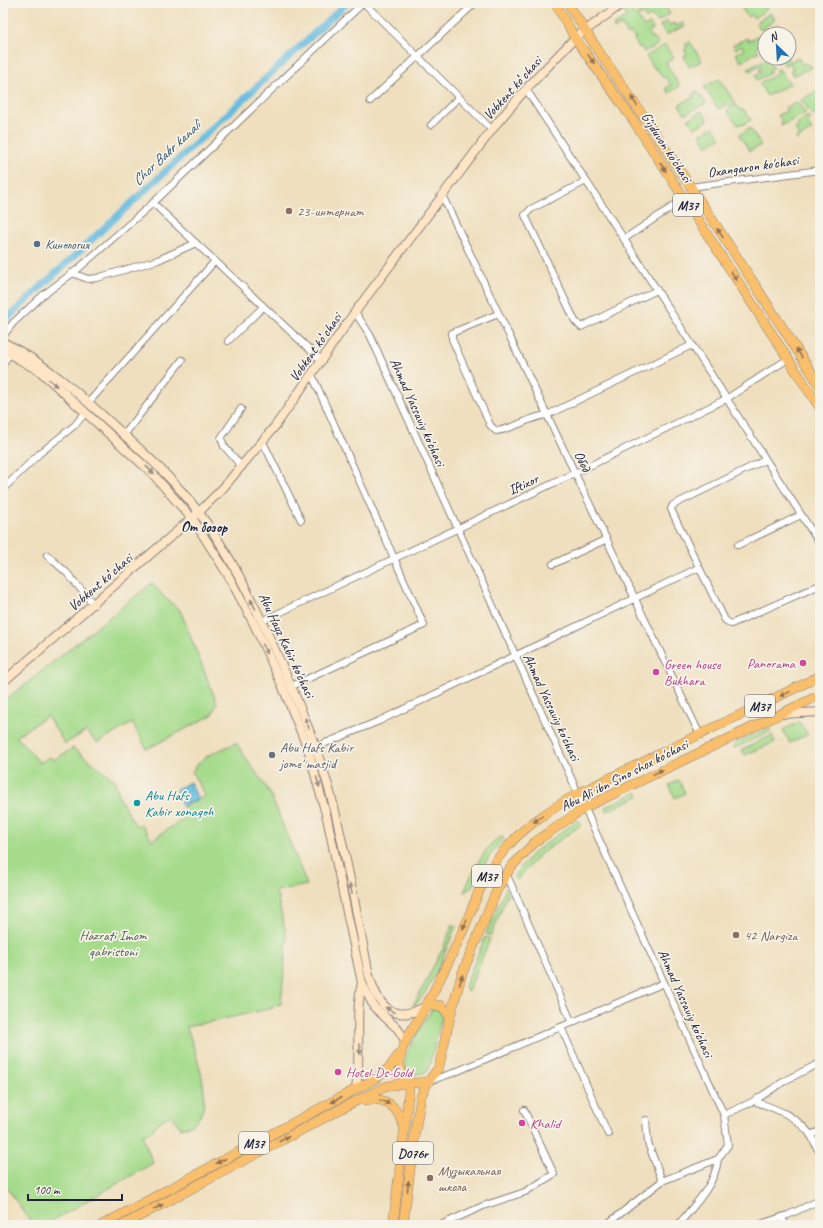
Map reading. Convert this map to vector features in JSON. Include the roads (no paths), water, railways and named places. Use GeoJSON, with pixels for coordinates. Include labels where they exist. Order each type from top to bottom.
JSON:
{"type":"FeatureCollection","features":[{"type":"Feature","properties":{"kind":"main road","name":"G'ijduvon ko'chasi"},"geometry":{"type":"LineString","coordinates":[[555,3],[575,38],[604,78],[820,408]]}},
{"type":"Feature","properties":{"kind":"main road","name":"G'ijduvon ko'chasi"},"geometry":{"type":"LineString","coordinates":[[568,3],[584,30],[625,87],[820,386]]}},
{"type":"Feature","properties":{"kind":"main road","name":"Vobkent koʻchasi"},"geometry":{"type":"LineString","coordinates":[[3,682],[94,605],[199,512],[242,467],[263,442],[322,361],[355,312],[492,130],[526,89],[575,38],[623,3]]}},
{"type":"Feature","properties":{"kind":"main road","name":"Abu Hayz Kabir ko'chasi"},"geometry":{"type":"LineString","coordinates":[[3,342],[48,368],[124,435],[163,472],[199,512],[231,563],[262,621],[292,686],[316,747],[335,811],[354,922],[362,983],[374,1007],[398,1029],[406,1042]]}},
{"type":"Feature","properties":{"kind":"main road","name":"Abu Hayz Kabir ko'chasi"},"geometry":{"type":"LineString","coordinates":[[6,352],[41,372],[86,412],[152,473],[192,518],[240,596],[295,715],[308,749],[324,804],[373,990],[381,1003],[392,1012],[403,1014],[412,1013],[426,1006]]}},
{"type":"Feature","properties":{"kind":"main road","name":"Abu Ali ibn Sino shox ko'chasi"},"geometry":{"type":"LineString","coordinates":[[426,1006],[447,965],[486,878],[498,857],[513,840],[535,821],[579,793],[820,676]]}},
{"type":"Feature","properties":{"kind":"main road","name":"Abu Ali ibn Sino shox ko'chasi"},"geometry":{"type":"LineString","coordinates":[[450,1017],[462,974],[493,899],[506,873],[517,859],[535,842],[586,807],[820,695]]}},
{"type":"Feature","properties":{"kind":"main road"},"geometry":{"type":"LineString","coordinates":[[777,715],[820,712]]}},
{"type":"Feature","properties":{"kind":"main road"},"geometry":{"type":"LineString","coordinates":[[356,1089],[360,1060],[359,1005],[362,983]]}},
{"type":"Feature","properties":{"kind":"main road"},"geometry":{"type":"LineString","coordinates":[[426,1006],[431,1004],[439,1004],[445,1009],[450,1017]]}},
{"type":"Feature","properties":{"kind":"main road","name":"M37"},"geometry":{"type":"LineString","coordinates":[[102,1225],[356,1089],[386,1071],[400,1053],[426,1006]]}},
{"type":"Feature","properties":{"kind":"main road","name":"M37"},"geometry":{"type":"LineString","coordinates":[[123,1225],[350,1104],[385,1087],[407,1082],[428,1082],[437,1072],[450,1017]]}},
{"type":"Feature","properties":{"kind":"main road"},"geometry":{"type":"LineString","coordinates":[[400,1053],[400,1069],[407,1082]]}},
{"type":"Feature","properties":{"kind":"main road","name":"D076r"},"geometry":{"type":"LineString","coordinates":[[394,1225],[409,1091],[407,1082]]}},
{"type":"Feature","properties":{"kind":"main road","name":"D076r"},"geometry":{"type":"LineString","coordinates":[[403,1225],[416,1125],[423,1091],[428,1082]]}},
{"type":"Feature","properties":{"kind":"main road","name":"D076r"},"geometry":{"type":"LineString","coordinates":[[350,1104],[370,1099],[386,1102],[397,1110],[404,1129]]}},
{"type":"Feature","properties":{"kind":"street"},"geometry":{"type":"LineString","coordinates":[[3,336],[13,324],[42,296],[72,273],[153,203],[364,3],[492,130]]}},
{"type":"Feature","properties":{"kind":"street"},"geometry":{"type":"LineString","coordinates":[[370,101],[475,3]]}},
{"type":"Feature","properties":{"kind":"street"},"geometry":{"type":"LineString","coordinates":[[526,89],[624,238],[820,544]]}},
{"type":"Feature","properties":{"kind":"street"},"geometry":{"type":"LineString","coordinates":[[431,125],[459,97]]}},
{"type":"Feature","properties":{"kind":"street","name":"Oxangaron ko'chasi"},"geometry":{"type":"LineString","coordinates":[[690,187],[820,170]]}},
{"type":"Feature","properties":{"kind":"street"},"geometry":{"type":"LineString","coordinates":[[586,181],[530,209],[525,215],[575,321],[581,327],[657,290]]}},
{"type":"Feature","properties":{"kind":"street","name":"Обод"},"geometry":{"type":"LineString","coordinates":[[443,197],[700,735]]}},
{"type":"Feature","properties":{"kind":"street"},"geometry":{"type":"LineString","coordinates":[[624,238],[684,199]]}},
{"type":"Feature","properties":{"kind":"street"},"geometry":{"type":"LineString","coordinates":[[153,203],[322,361]]}},
{"type":"Feature","properties":{"kind":"street"},"geometry":{"type":"LineString","coordinates":[[72,273],[88,279],[97,278],[158,260],[196,243]]}},
{"type":"Feature","properties":{"kind":"street"},"geometry":{"type":"LineString","coordinates":[[88,403],[214,261]]}},
{"type":"Feature","properties":{"kind":"street"},"geometry":{"type":"LineString","coordinates":[[228,341],[263,307]]}},
{"type":"Feature","properties":{"kind":"street","name":"Ahmad Yassaviy ko'chasi"},"geometry":{"type":"LineString","coordinates":[[355,312],[370,335],[515,655],[586,807],[724,1115],[728,1145],[718,1159],[717,1169],[704,1193],[678,1225]]}},
{"type":"Feature","properties":{"kind":"street"},"geometry":{"type":"LineString","coordinates":[[498,314],[452,333],[452,339],[490,425],[496,431],[507,430],[529,419],[547,414],[692,345]]}},
{"type":"Feature","properties":{"kind":"street"},"geometry":{"type":"LineString","coordinates":[[3,364],[6,352]]}},
{"type":"Feature","properties":{"kind":"street","name":"Iftixor"},"geometry":{"type":"LineString","coordinates":[[262,621],[575,473],[726,399],[788,359]]}},
{"type":"Feature","properties":{"kind":"street"},"geometry":{"type":"LineString","coordinates":[[124,435],[182,360]]}},
{"type":"Feature","properties":{"kind":"street"},"geometry":{"type":"LineString","coordinates":[[292,686],[424,625],[312,375]]}},
{"type":"Feature","properties":{"kind":"street"},"geometry":{"type":"LineString","coordinates":[[241,409],[221,438],[224,446],[242,467]]}},
{"type":"Feature","properties":{"kind":"street"},"geometry":{"type":"LineString","coordinates":[[3,489],[39,454],[74,425],[86,412]]}},
{"type":"Feature","properties":{"kind":"street"},"geometry":{"type":"LineString","coordinates":[[263,442],[301,520]]}},
{"type":"Feature","properties":{"kind":"street"},"geometry":{"type":"LineString","coordinates":[[765,460],[673,505],[671,509],[698,568],[725,620],[731,624],[820,585]]}},
{"type":"Feature","properties":{"kind":"street"},"geometry":{"type":"LineString","coordinates":[[738,545],[801,515]]}},
{"type":"Feature","properties":{"kind":"street"},"geometry":{"type":"LineString","coordinates":[[553,564],[607,539]]}},
{"type":"Feature","properties":{"kind":"street"},"geometry":{"type":"LineString","coordinates":[[47,554],[67,573],[94,605]]}},
{"type":"Feature","properties":{"kind":"street"},"geometry":{"type":"LineString","coordinates":[[316,747],[379,721],[698,568]]}},
{"type":"Feature","properties":{"kind":"street"},"geometry":{"type":"LineString","coordinates":[[506,873],[572,1023]]}},
{"type":"Feature","properties":{"kind":"street"},"geometry":{"type":"LineString","coordinates":[[428,1082],[456,1072],[664,983]]}},
{"type":"Feature","properties":{"kind":"street"},"geometry":{"type":"LineString","coordinates":[[561,1027],[608,1134]]}},
{"type":"Feature","properties":{"kind":"street"},"geometry":{"type":"LineString","coordinates":[[440,1063],[446,1070],[456,1072]]}},
{"type":"Feature","properties":{"kind":"street"},"geometry":{"type":"LineString","coordinates":[[724,1115],[754,1101],[786,1080],[820,1063]]}},
{"type":"Feature","properties":{"kind":"street"},"geometry":{"type":"LineString","coordinates":[[754,1101],[790,1115],[800,1123],[810,1135],[820,1154]]}},
{"type":"Feature","properties":{"kind":"street"},"geometry":{"type":"LineString","coordinates":[[440,1225],[482,1206],[525,1192],[554,1174],[524,1110]]}},
{"type":"Feature","properties":{"kind":"street"},"geometry":{"type":"LineString","coordinates":[[646,1120],[648,1143],[662,1181]]}},
{"type":"Feature","properties":{"kind":"street"},"geometry":{"type":"LineString","coordinates":[[810,1135],[820,1131]]}},
{"type":"Feature","properties":{"kind":"street"},"geometry":{"type":"LineString","coordinates":[[606,1225],[662,1181],[718,1159]]}},
{"type":"Feature","properties":{"kind":"street"},"geometry":{"type":"LineString","coordinates":[[758,1225],[782,1217],[820,1200]]}},
{"type":"Feature","properties":{"kind":"street"},"geometry":{"type":"LineString","coordinates":[[782,1217],[785,1225]]}},
{"type":"Feature","properties":{"kind":"water"},"geometry":{"type":"Polygon","coordinates":[[[190,782],[198,799],[182,806],[175,790],[190,782]]]}},
{"type":"Feature","properties":{"kind":"waterway","name":"Chor Bakr kanali"},"geometry":{"type":"LineString","coordinates":[[3,322],[347,3]]}},
{"type":"Feature","properties":{"kind":"place","name":"23-интернат"},"geometry":{"type":"Point","coordinates":[289,211]}},
{"type":"Feature","properties":{"kind":"place","name":"Кинология"},"geometry":{"type":"Point","coordinates":[37,244]}},
{"type":"Feature","properties":{"kind":"place","name":"Panorama"},"geometry":{"type":"Point","coordinates":[803,663]}},
{"type":"Feature","properties":{"kind":"place","name":"Green house Bukhara"},"geometry":{"type":"Point","coordinates":[656,672]}},
{"type":"Feature","properties":{"kind":"place","name":"Abu Hafs Kabir jome' masjid"},"geometry":{"type":"Point","coordinates":[272,755]}},
{"type":"Feature","properties":{"kind":"place","name":"Abu Hafs Kabir xonaqoh"},"geometry":{"type":"Point","coordinates":[137,803]}},
{"type":"Feature","properties":{"kind":"place","name":"42 Nargiza"},"geometry":{"type":"Point","coordinates":[736,935]}},
{"type":"Feature","properties":{"kind":"place","name":"Hotel-Ds-Gold"},"geometry":{"type":"Point","coordinates":[338,1072]}},
{"type":"Feature","properties":{"kind":"place","name":"Khalid"},"geometry":{"type":"Point","coordinates":[522,1123]}},
{"type":"Feature","properties":{"kind":"place","name":"Музыкальная школа"},"geometry":{"type":"Point","coordinates":[430,1178]}},
{"type":"Feature","properties":{"kind":"district","name":"От бозор"},"geometry":{"type":"Point","coordinates":[204,527]}},
{"type":"Feature","properties":{"kind":"park label","name":"Hazrati Imom qabristoni"},"geometry":{"type":"Point","coordinates":[113,944]}}]}
